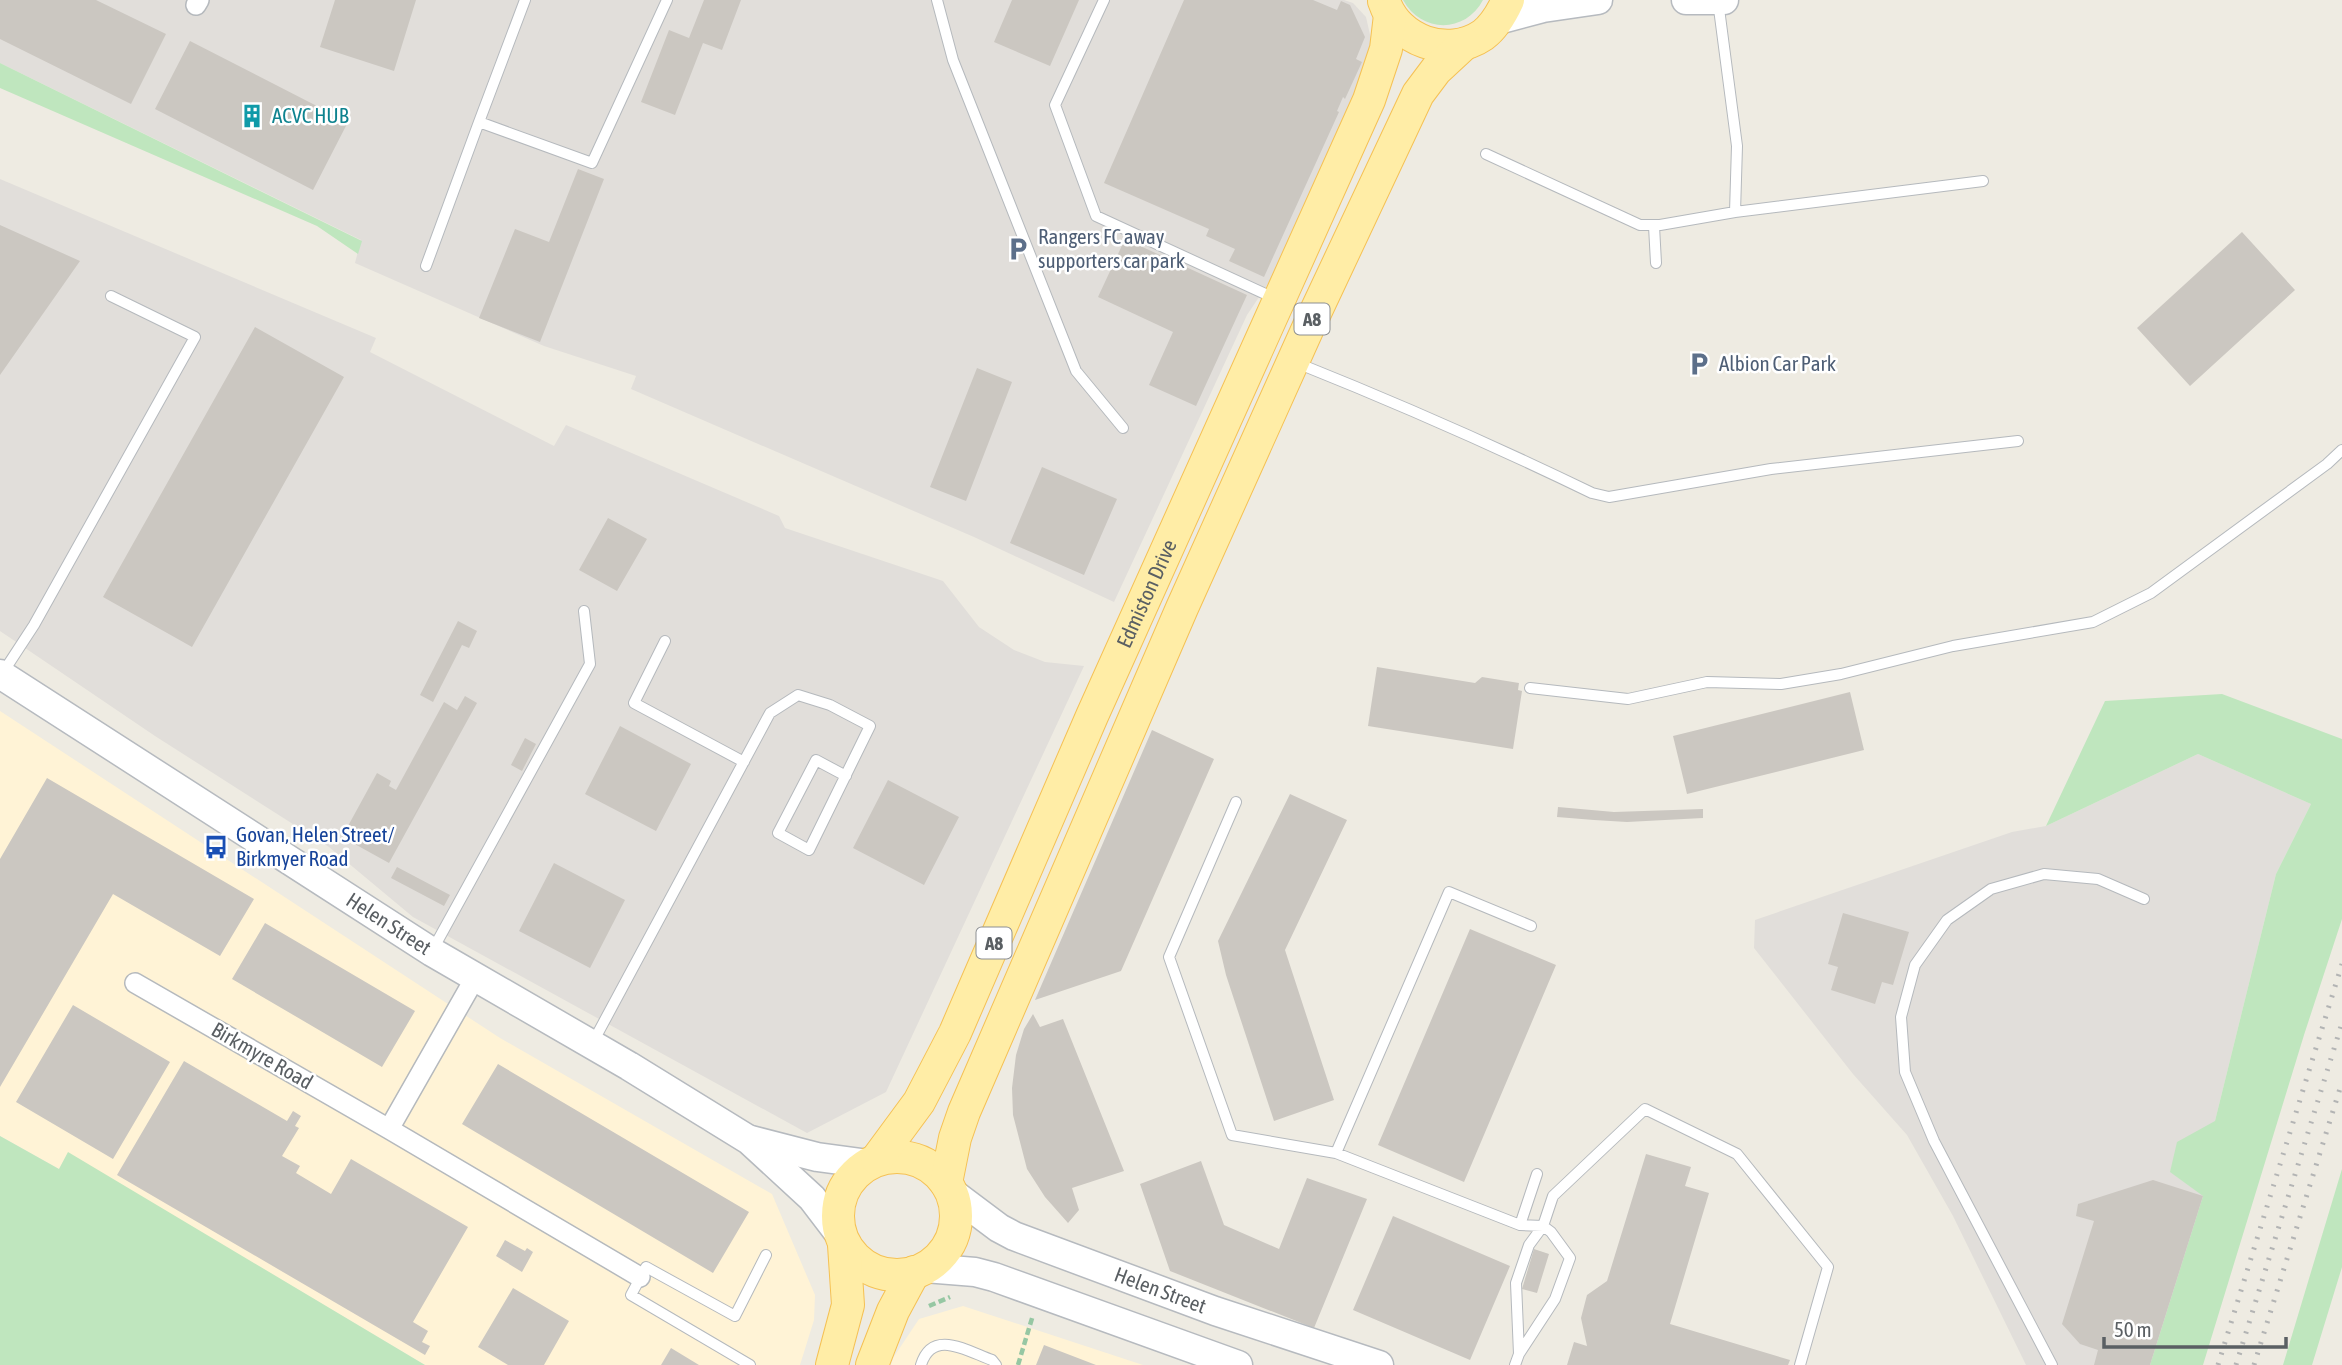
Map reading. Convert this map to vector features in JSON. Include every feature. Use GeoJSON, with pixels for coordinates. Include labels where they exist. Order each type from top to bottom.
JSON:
{"type":"FeatureCollection","features":[{"type":"Feature","properties":{"kind":"main road","name":"Edmiston Drive"},"geometry":{"type":"LineString","coordinates":[[873,1161],[919,1102],[956,1032],[1092,716],[1369,100],[1386,49],[1385,5]]}},
{"type":"Feature","properties":{"kind":"main road"},"geometry":{"type":"LineString","coordinates":[[1385,5],[1404,32],[1422,42],[1443,46],[1464,44]]}},
{"type":"Feature","properties":{"kind":"main road","name":"Edmiston Drive"},"geometry":{"type":"LineString","coordinates":[[949,1187],[955,1138],[964,1112],[1182,608],[1418,94],[1436,70],[1464,44],[1482,35],[1503,10]]}},
{"type":"Feature","properties":{"kind":"main road"},"geometry":{"type":"LineString","coordinates":[[832,1365],[849,1305],[843,1240],[837,1217],[840,1199],[848,1182],[861,1168],[873,1161],[896,1156],[914,1159],[932,1168],[949,1187],[956,1222],[950,1242],[937,1258],[919,1270],[901,1275],[880,1273],[863,1265],[843,1240]]}},
{"type":"Feature","properties":{"kind":"main road"},"geometry":{"type":"LineString","coordinates":[[872,1365],[893,1311],[919,1270]]}},
{"type":"Feature","properties":{"kind":"street"},"geometry":{"type":"LineString","coordinates":[[1503,10],[1543,8],[1598,0]]}},
{"type":"Feature","properties":{"kind":"street"},"geometry":{"type":"LineString","coordinates":[[1686,0],[1724,0]]}},
{"type":"Feature","properties":{"kind":"street","name":"Helen Street"},"geometry":{"type":"LineString","coordinates":[[1,674],[475,978],[592,1044],[749,1139],[812,1198],[843,1240]]}},
{"type":"Feature","properties":{"kind":"street"},"geometry":{"type":"LineString","coordinates":[[389,1129],[475,978]]}},
{"type":"Feature","properties":{"kind":"street","name":"Birkmyre Road"},"geometry":{"type":"LineString","coordinates":[[135,983],[640,1277]]}},
{"type":"Feature","properties":{"kind":"street","name":"Helen Street"},"geometry":{"type":"LineString","coordinates":[[749,1139],[835,1160],[873,1161]]}},
{"type":"Feature","properties":{"kind":"street","name":"Helen Street"},"geometry":{"type":"LineString","coordinates":[[949,1187],[999,1228],[1014,1236],[1349,1360],[1379,1365]]}},
{"type":"Feature","properties":{"kind":"street","name":"Helen Street"},"geometry":{"type":"LineString","coordinates":[[919,1270],[975,1272],[1238,1365]]}},
{"type":"Feature","properties":{"kind":"lane"},"geometry":{"type":"LineString","coordinates":[[426,266],[525,0]]}},
{"type":"Feature","properties":{"kind":"lane"},"geometry":{"type":"LineString","coordinates":[[479,122],[592,163],[667,0]]}},
{"type":"Feature","properties":{"kind":"lane"},"geometry":{"type":"LineString","coordinates":[[937,0],[953,60],[1076,372],[1123,428]]}},
{"type":"Feature","properties":{"kind":"lane"},"geometry":{"type":"LineString","coordinates":[[1104,0],[1055,105],[1096,216],[1278,300]]}},
{"type":"Feature","properties":{"kind":"lane"},"geometry":{"type":"LineString","coordinates":[[1718,1],[1737,146],[1735,212]]}},
{"type":"Feature","properties":{"kind":"lane"},"geometry":{"type":"LineString","coordinates":[[1486,154],[1640,225],[1654,226],[1735,212],[1983,181]]}},
{"type":"Feature","properties":{"kind":"lane"},"geometry":{"type":"LineString","coordinates":[[1654,226],[1656,263]]}},
{"type":"Feature","properties":{"kind":"lane"},"geometry":{"type":"LineString","coordinates":[[1,674],[34,625],[195,337],[111,296]]}},
{"type":"Feature","properties":{"kind":"lane"},"geometry":{"type":"LineString","coordinates":[[1293,362],[1411,410],[1521,458],[1592,493],[1604,496],[1652,491],[1771,469],[2018,441]]}},
{"type":"Feature","properties":{"kind":"lane"},"geometry":{"type":"LineString","coordinates":[[1530,688],[1628,699],[1707,682],[1781,684],[1842,674],[1953,646],[2093,622],[2151,593],[2327,464],[2342,450]]}},
{"type":"Feature","properties":{"kind":"lane"},"geometry":{"type":"LineString","coordinates":[[432,951],[590,664],[584,611]]}},
{"type":"Feature","properties":{"kind":"lane"},"geometry":{"type":"LineString","coordinates":[[665,641],[634,702],[744,762]]}},
{"type":"Feature","properties":{"kind":"lane"},"geometry":{"type":"LineString","coordinates":[[592,1044],[770,713],[798,695],[830,705],[870,726],[846,776],[809,849],[778,833],[816,760],[846,776]]}},
{"type":"Feature","properties":{"kind":"lane"},"geometry":{"type":"LineString","coordinates":[[1236,802],[1169,957],[1232,1135],[1336,1153],[1520,1225],[1543,1226],[1551,1232],[1570,1258],[1555,1299],[1519,1354],[1515,1365]]}},
{"type":"Feature","properties":{"kind":"lane"},"geometry":{"type":"LineString","coordinates":[[2052,1365],[1934,1141],[1905,1072],[1901,1017],[1915,965],[1947,920],[1991,889],[2044,874],[2098,879],[2144,899]]}},
{"type":"Feature","properties":{"kind":"lane"},"geometry":{"type":"LineString","coordinates":[[1336,1153],[1450,892],[1531,926]]}},
{"type":"Feature","properties":{"kind":"lane"},"geometry":{"type":"LineString","coordinates":[[1519,1354],[1516,1283],[1529,1245],[1543,1226],[1553,1196],[1645,1109],[1737,1154],[1828,1267],[1800,1365]]}},
{"type":"Feature","properties":{"kind":"lane"},"geometry":{"type":"LineString","coordinates":[[1520,1225],[1537,1174]]}},
{"type":"Feature","properties":{"kind":"lane"},"geometry":{"type":"LineString","coordinates":[[750,1365],[631,1295],[646,1268],[735,1315],[766,1255]]}},
{"type":"Feature","properties":{"kind":"lane"},"geometry":{"type":"LineString","coordinates":[[921,1365],[924,1355],[939,1344],[992,1360],[996,1365]]}},
{"type":"Feature","properties":{"kind":"path"},"geometry":{"type":"LineString","coordinates":[[920,1312],[931,1304],[954,1296]]}},
{"type":"Feature","properties":{"kind":"path"},"geometry":{"type":"LineString","coordinates":[[1018,1365],[1034,1314],[1022,1311]]}},
{"type":"Feature","properties":{"kind":"shaded area"},"geometry":{"type":"Polygon","coordinates":[[[0,0],[1344,0],[1353,3],[1366,17],[1371,39],[1370,57],[1286,257],[1247,315],[1114,602],[974,537],[631,389],[636,376],[544,346],[355,263],[361,240],[0,63],[0,0]]]}},
{"type":"Feature","properties":{"kind":"shaded area"},"geometry":{"type":"Polygon","coordinates":[[[0,179],[376,338],[370,352],[554,446],[566,425],[779,516],[785,528],[943,581],[979,627],[1014,650],[1045,662],[1084,666],[886,1092],[807,1133],[413,917],[329,847],[155,736],[0,631],[0,179]]]}},
{"type":"Feature","properties":{"kind":"shaded area"},"geometry":{"type":"Polygon","coordinates":[[[0,711],[500,1038],[772,1194],[815,1295],[814,1320],[800,1365],[425,1365],[68,1153],[59,1169],[0,1136],[0,711]]]}},
{"type":"Feature","properties":{"kind":"shaded area"},"geometry":{"type":"Polygon","coordinates":[[[2198,754],[2311,804],[2276,874],[2215,1121],[2203,1196],[2150,1365],[2026,1365],[1953,1216],[1907,1135],[1853,1074],[1754,948],[1755,920],[2012,832],[2046,826],[2198,754]]]}},
{"type":"Feature","properties":{"kind":"shaded area"},"geometry":{"type":"Polygon","coordinates":[[[963,1306],[1143,1365],[891,1365],[919,1319],[963,1306]]]}},
{"type":"Feature","properties":{"kind":"green space"},"geometry":{"type":"Polygon","coordinates":[[[1403,0],[1483,0],[1465,19],[1455,24],[1443,25],[1421,19],[1403,0]]]}},
{"type":"Feature","properties":{"kind":"green space"},"geometry":{"type":"Polygon","coordinates":[[[0,63],[362,241],[358,254],[317,226],[0,88],[0,63]]]}},
{"type":"Feature","properties":{"kind":"green space"},"geometry":{"type":"Polygon","coordinates":[[[2222,694],[2342,739],[2342,919],[2203,1365],[2150,1365],[2203,1196],[2170,1172],[2177,1142],[2215,1121],[2276,874],[2311,804],[2198,754],[2046,826],[2105,701],[2222,694]]]}},
{"type":"Feature","properties":{"kind":"green space"},"geometry":{"type":"Polygon","coordinates":[[[0,1136],[59,1169],[68,1152],[425,1365],[0,1365],[0,1136]]]}},
{"type":"Feature","properties":{"kind":"green space"},"geometry":{"type":"Polygon","coordinates":[[[2342,1169],[2342,1267],[2312,1365],[2283,1365],[2342,1169]]]}},
{"type":"Feature","properties":{"kind":"building"},"geometry":{"type":"Polygon","coordinates":[[[0,0],[96,0],[166,34],[131,104],[0,39],[0,0]]]}},
{"type":"Feature","properties":{"kind":"building"},"geometry":{"type":"Polygon","coordinates":[[[335,0],[416,0],[394,71],[320,47],[335,0]]]}},
{"type":"Feature","properties":{"kind":"building"},"geometry":{"type":"Polygon","coordinates":[[[704,0],[741,0],[722,50],[703,43],[675,115],[641,102],[669,30],[689,38],[704,0]]]}},
{"type":"Feature","properties":{"kind":"building"},"geometry":{"type":"Polygon","coordinates":[[[1012,0],[1079,0],[1050,66],[994,42],[1012,0]]]}},
{"type":"Feature","properties":{"kind":"building"},"geometry":{"type":"Polygon","coordinates":[[[1184,0],[1313,0],[1337,10],[1341,1],[1350,5],[1365,37],[1356,59],[1362,62],[1345,99],[1343,97],[1337,111],[1339,112],[1264,277],[1229,261],[1235,249],[1206,236],[1209,229],[1104,183],[1184,0]]]}},
{"type":"Feature","properties":{"kind":"building","name":"ACVC HUB"},"geometry":{"type":"Polygon","coordinates":[[[190,41],[348,122],[313,190],[155,109],[190,41]]]}},
{"type":"Feature","properties":{"kind":"building"},"geometry":{"type":"Polygon","coordinates":[[[578,169],[604,179],[540,342],[479,318],[515,229],[549,242],[578,169]]]}},
{"type":"Feature","properties":{"kind":"building"},"geometry":{"type":"Polygon","coordinates":[[[0,225],[80,261],[0,375],[0,225]]]}},
{"type":"Feature","properties":{"kind":"building"},"geometry":{"type":"Polygon","coordinates":[[[2242,232],[2295,290],[2190,386],[2137,328],[2242,232]]]}},
{"type":"Feature","properties":{"kind":"building"},"geometry":{"type":"Polygon","coordinates":[[[1125,239],[1247,295],[1196,406],[1149,385],[1173,332],[1098,297],[1125,239]]]}},
{"type":"Feature","properties":{"kind":"building"},"geometry":{"type":"Polygon","coordinates":[[[255,327],[344,377],[192,647],[103,597],[255,327]]]}},
{"type":"Feature","properties":{"kind":"building"},"geometry":{"type":"Polygon","coordinates":[[[977,368],[1012,382],[966,501],[930,487],[977,368]]]}},
{"type":"Feature","properties":{"kind":"building"},"geometry":{"type":"Polygon","coordinates":[[[1042,467],[1117,499],[1084,575],[1010,543],[1042,467]]]}},
{"type":"Feature","properties":{"kind":"building"},"geometry":{"type":"Polygon","coordinates":[[[608,518],[647,539],[617,591],[579,570],[608,518]]]}},
{"type":"Feature","properties":{"kind":"building"},"geometry":{"type":"Polygon","coordinates":[[[458,621],[477,631],[469,648],[462,645],[433,702],[420,695],[458,621]]]}},
{"type":"Feature","properties":{"kind":"building"},"geometry":{"type":"Polygon","coordinates":[[[1377,667],[1475,683],[1482,677],[1519,683],[1518,690],[1522,691],[1513,749],[1368,726],[1377,667]]]}},
{"type":"Feature","properties":{"kind":"building"},"geometry":{"type":"Polygon","coordinates":[[[1850,692],[1864,750],[1687,794],[1673,736],[1850,692]]]}},
{"type":"Feature","properties":{"kind":"building"},"geometry":{"type":"Polygon","coordinates":[[[465,696],[477,703],[389,863],[342,837],[377,773],[391,781],[389,786],[396,790],[444,702],[457,710],[465,696]]]}},
{"type":"Feature","properties":{"kind":"building"},"geometry":{"type":"Polygon","coordinates":[[[620,726],[691,764],[656,831],[585,794],[620,726]]]}},
{"type":"Feature","properties":{"kind":"building"},"geometry":{"type":"Polygon","coordinates":[[[1152,730],[1214,759],[1121,971],[1035,1000],[1152,730]]]}},
{"type":"Feature","properties":{"kind":"building"},"geometry":{"type":"Polygon","coordinates":[[[525,738],[536,744],[522,771],[511,765],[525,738]]]}},
{"type":"Feature","properties":{"kind":"building"},"geometry":{"type":"Polygon","coordinates":[[[47,778],[254,899],[220,956],[113,894],[0,1087],[0,859],[47,778]]]}},
{"type":"Feature","properties":{"kind":"building"},"geometry":{"type":"Polygon","coordinates":[[[888,780],[959,817],[924,885],[853,848],[888,780]]]}},
{"type":"Feature","properties":{"kind":"building"},"geometry":{"type":"Polygon","coordinates":[[[1290,794],[1347,820],[1285,950],[1334,1100],[1274,1121],[1226,975],[1218,941],[1290,794]]]}},
{"type":"Feature","properties":{"kind":"building"},"geometry":{"type":"Polygon","coordinates":[[[1558,807],[1614,812],[1703,809],[1703,818],[1627,822],[1594,820],[1557,817],[1558,807]]]}},
{"type":"Feature","properties":{"kind":"building"},"geometry":{"type":"Polygon","coordinates":[[[554,863],[625,900],[590,968],[519,931],[554,863]]]}},
{"type":"Feature","properties":{"kind":"building"},"geometry":{"type":"Polygon","coordinates":[[[397,867],[450,895],[444,906],[391,878],[397,867]]]}},
{"type":"Feature","properties":{"kind":"building"},"geometry":{"type":"Polygon","coordinates":[[[1843,913],[1909,932],[1893,985],[1882,982],[1875,1004],[1831,990],[1838,967],[1828,964],[1843,913]]]}},
{"type":"Feature","properties":{"kind":"building"},"geometry":{"type":"Polygon","coordinates":[[[265,923],[415,1011],[382,1067],[232,979],[265,923]]]}},
{"type":"Feature","properties":{"kind":"building"},"geometry":{"type":"Polygon","coordinates":[[[1470,929],[1556,965],[1464,1182],[1378,1145],[1470,929]]]}},
{"type":"Feature","properties":{"kind":"building"},"geometry":{"type":"Polygon","coordinates":[[[73,1005],[170,1062],[113,1159],[16,1102],[73,1005]]]}},
{"type":"Feature","properties":{"kind":"building"},"geometry":{"type":"Polygon","coordinates":[[[1033,1014],[1040,1027],[1063,1019],[1124,1171],[1072,1188],[1079,1210],[1068,1223],[1045,1197],[1027,1169],[1013,1115],[1012,1088],[1016,1055],[1024,1029],[1033,1014]]]}},
{"type":"Feature","properties":{"kind":"building"},"geometry":{"type":"Polygon","coordinates":[[[184,1061],[287,1121],[293,1111],[301,1116],[295,1126],[299,1128],[282,1156],[300,1166],[296,1173],[331,1194],[351,1159],[468,1227],[413,1322],[428,1331],[422,1342],[430,1346],[425,1355],[117,1175],[184,1061]]]}},
{"type":"Feature","properties":{"kind":"building"},"geometry":{"type":"Polygon","coordinates":[[[498,1064],[749,1212],[713,1273],[462,1124],[498,1064]]]}},
{"type":"Feature","properties":{"kind":"building"},"geometry":{"type":"Polygon","coordinates":[[[1646,1154],[1691,1167],[1685,1186],[1709,1193],[1670,1324],[1790,1360],[1788,1365],[1567,1365],[1574,1342],[1587,1346],[1581,1318],[1587,1295],[1607,1281],[1646,1154]]]}},
{"type":"Feature","properties":{"kind":"building"},"geometry":{"type":"Polygon","coordinates":[[[1201,1161],[1224,1225],[1279,1249],[1307,1178],[1367,1199],[1314,1328],[1170,1271],[1140,1184],[1201,1161]]]}},
{"type":"Feature","properties":{"kind":"building"},"geometry":{"type":"Polygon","coordinates":[[[2153,1180],[2203,1196],[2150,1365],[2094,1365],[2098,1350],[2080,1344],[2062,1324],[2094,1221],[2076,1216],[2078,1204],[2153,1180]]]}},
{"type":"Feature","properties":{"kind":"building"},"geometry":{"type":"Polygon","coordinates":[[[1393,1216],[1510,1266],[1470,1360],[1353,1310],[1393,1216]]]}},
{"type":"Feature","properties":{"kind":"building"},"geometry":{"type":"Polygon","coordinates":[[[505,1240],[525,1251],[527,1248],[533,1252],[522,1272],[496,1256],[505,1240]]]}},
{"type":"Feature","properties":{"kind":"building"},"geometry":{"type":"Polygon","coordinates":[[[1534,1249],[1549,1254],[1537,1293],[1522,1289],[1534,1249]]]}},
{"type":"Feature","properties":{"kind":"building"},"geometry":{"type":"Polygon","coordinates":[[[513,1288],[569,1321],[544,1365],[508,1365],[478,1347],[513,1288]]]}},
{"type":"Feature","properties":{"kind":"building"},"geometry":{"type":"Polygon","coordinates":[[[1044,1345],[1096,1365],[1036,1365],[1044,1345]]]}},
{"type":"Feature","properties":{"kind":"building"},"geometry":{"type":"Polygon","coordinates":[[[671,1348],[699,1365],[661,1365],[671,1348]]]}},
{"type":"Feature","properties":{"kind":"railway"},"geometry":{"type":"LineString","coordinates":[[2218,1365],[2342,964]]}},
{"type":"Feature","properties":{"kind":"railway"},"geometry":{"type":"LineString","coordinates":[[2236,1365],[2342,1023]]}},
{"type":"Feature","properties":{"kind":"railway"},"geometry":{"type":"LineString","coordinates":[[2254,1365],[2342,1082]]}},
{"type":"Feature","properties":{"kind":"place","name":"ACVC HUB"},"geometry":{"type":"Point","coordinates":[252,116]}},
{"type":"Feature","properties":{"kind":"place","name":"Rangers FC away supporters car park"},"geometry":{"type":"Point","coordinates":[1018,249]}},
{"type":"Feature","properties":{"kind":"place","name":"Albion Car Park"},"geometry":{"type":"Point","coordinates":[1699,364]}},
{"type":"Feature","properties":{"kind":"place","name":"Govan, Helen Street/ Birkmyer Road"},"geometry":{"type":"Point","coordinates":[216,847]}}]}
